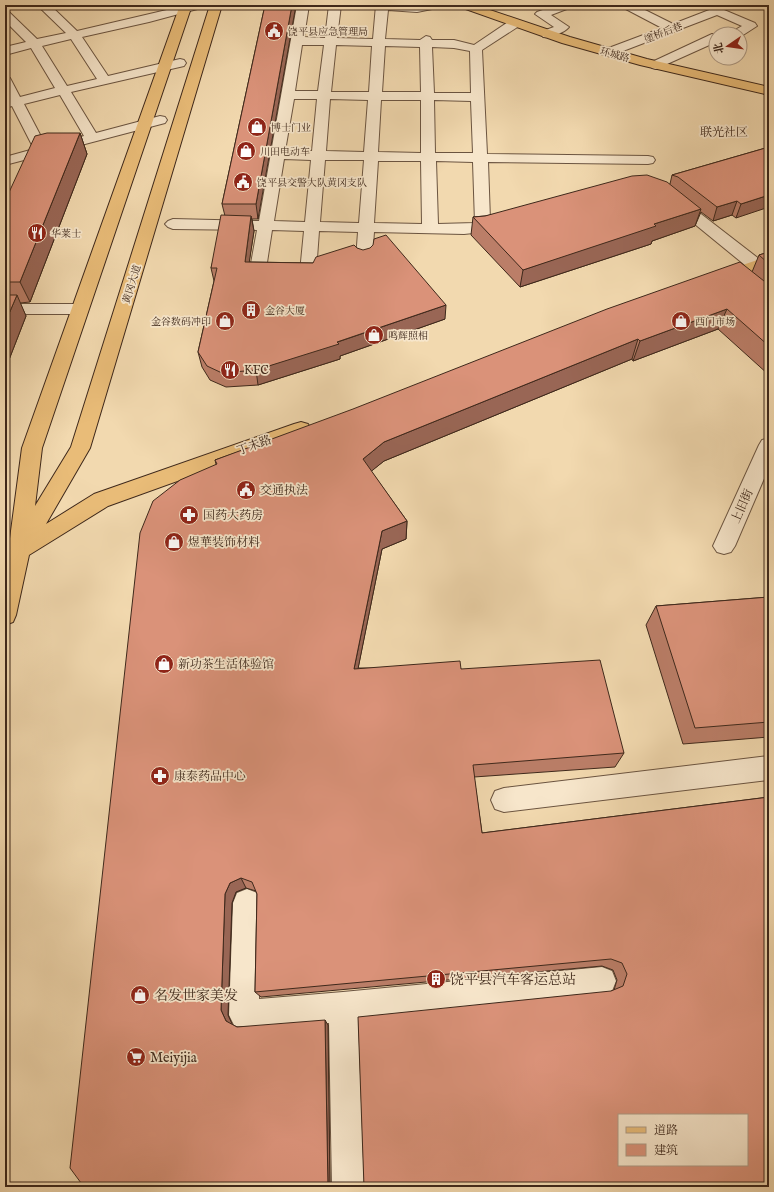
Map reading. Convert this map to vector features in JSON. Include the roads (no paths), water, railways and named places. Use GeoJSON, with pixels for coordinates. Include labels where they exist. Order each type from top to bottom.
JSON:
{"type":"FeatureCollection","features":[{"type":"Feature","properties":{"kind":"main road","name":"黄冈大道"},"geometry":{"type":"LineString","coordinates":[[12,555],[80,448],[216,5]]}},
{"type":"Feature","properties":{"kind":"main road","name":"环城路"},"geometry":{"type":"LineString","coordinates":[[466,5],[547,34],[610,52],[656,65],[769,91]]}},
{"type":"Feature","properties":{"kind":"main road","name":"黄冈大道"},"geometry":{"type":"LineString","coordinates":[[5,615],[12,555],[32,448],[80,308],[192,6]]}},
{"type":"Feature","properties":{"kind":"main road"},"geometry":{"type":"LineString","coordinates":[[704,284],[740,278],[763,264]]}},
{"type":"Feature","properties":{"kind":"main road","name":"丁未路"},"geometry":{"type":"LineString","coordinates":[[12,555],[101,500],[313,424]]}},
{"type":"Feature","properties":{"kind":"street"},"geometry":{"type":"LineString","coordinates":[[43,5],[74,34],[104,80]]}},
{"type":"Feature","properties":{"kind":"street"},"geometry":{"type":"LineString","coordinates":[[258,269],[303,5]]}},
{"type":"Feature","properties":{"kind":"street"},"geometry":{"type":"LineString","coordinates":[[308,272],[324,95],[335,5]]}},
{"type":"Feature","properties":{"kind":"street"},"geometry":{"type":"LineString","coordinates":[[364,259],[380,24],[383,5],[398,9],[419,10],[438,5]]}},
{"type":"Feature","properties":{"kind":"street"},"geometry":{"type":"LineString","coordinates":[[547,34],[563,27],[541,14],[568,5]]}},
{"type":"Feature","properties":{"kind":"street","name":"塗桥后巷"},"geometry":{"type":"LineString","coordinates":[[626,5],[672,28]]}},
{"type":"Feature","properties":{"kind":"street"},"geometry":{"type":"LineString","coordinates":[[765,5],[769,7]]}},
{"type":"Feature","properties":{"kind":"street"},"geometry":{"type":"LineString","coordinates":[[5,51],[74,34],[171,14],[192,6]]}},
{"type":"Feature","properties":{"kind":"street"},"geometry":{"type":"LineString","coordinates":[[716,8],[751,26],[748,28]]}},
{"type":"Feature","properties":{"kind":"street","name":"塗桥后巷"},"geometry":{"type":"LineString","coordinates":[[610,52],[672,28],[716,8]]}},
{"type":"Feature","properties":{"kind":"street"},"geometry":{"type":"LineString","coordinates":[[5,14],[34,43],[92,137]]}},
{"type":"Feature","properties":{"kind":"street"},"geometry":{"type":"LineString","coordinates":[[298,41],[454,44],[476,48],[515,23]]}},
{"type":"Feature","properties":{"kind":"street"},"geometry":{"type":"LineString","coordinates":[[426,40],[430,229]]}},
{"type":"Feature","properties":{"kind":"street"},"geometry":{"type":"LineString","coordinates":[[656,65],[708,41]]}},
{"type":"Feature","properties":{"kind":"street"},"geometry":{"type":"LineString","coordinates":[[476,48],[483,227]]}},
{"type":"Feature","properties":{"kind":"street"},"geometry":{"type":"LineString","coordinates":[[10,102],[180,63]]}},
{"type":"Feature","properties":{"kind":"street"},"geometry":{"type":"LineString","coordinates":[[5,81],[10,102],[42,151]]}},
{"type":"Feature","properties":{"kind":"street"},"geometry":{"type":"LineString","coordinates":[[287,95],[478,97]]}},
{"type":"Feature","properties":{"kind":"street"},"geometry":{"type":"LineString","coordinates":[[5,161],[160,120]]}},
{"type":"Feature","properties":{"kind":"street"},"geometry":{"type":"LineString","coordinates":[[278,155],[648,160]]}},
{"type":"Feature","properties":{"kind":"street"},"geometry":{"type":"LineString","coordinates":[[663,193],[668,195],[763,264]]}},
{"type":"Feature","properties":{"kind":"street"},"geometry":{"type":"LineString","coordinates":[[173,224],[464,229],[483,227],[513,219]]}},
{"type":"Feature","properties":{"kind":"street"},"geometry":{"type":"LineString","coordinates":[[5,308],[80,308]]}},
{"type":"Feature","properties":{"kind":"street","name":"上旧街"},"geometry":{"type":"LineString","coordinates":[[724,546],[769,445]]}},
{"type":"Feature","properties":{"kind":"street"},"geometry":{"type":"LineString","coordinates":[[504,800],[769,768]]}},
{"type":"Feature","properties":{"kind":"street"},"geometry":{"type":"LineString","coordinates":[[247,903],[244,1015],[343,1007],[602,981]]}},
{"type":"Feature","properties":{"kind":"street"},"geometry":{"type":"LineString","coordinates":[[343,1007],[348,1187]]}},
{"type":"Feature","properties":{"kind":"place","name":"饶平县应急管理局"},"geometry":{"type":"Point","coordinates":[274,31]}},
{"type":"Feature","properties":{"kind":"place","name":"博士门业"},"geometry":{"type":"Point","coordinates":[257,127]}},
{"type":"Feature","properties":{"kind":"place","name":"川田电动车"},"geometry":{"type":"Point","coordinates":[246,151]}},
{"type":"Feature","properties":{"kind":"place","name":"饶平县交警大队黄冈支队"},"geometry":{"type":"Point","coordinates":[243,182]}},
{"type":"Feature","properties":{"kind":"place","name":"华莱士"},"geometry":{"type":"Point","coordinates":[37,233]}},
{"type":"Feature","properties":{"kind":"place","name":"金谷大厦"},"geometry":{"type":"Point","coordinates":[251,310]}},
{"type":"Feature","properties":{"kind":"place","name":"金谷数码冲印"},"geometry":{"type":"Point","coordinates":[225,321]}},
{"type":"Feature","properties":{"kind":"place","name":"西门市场"},"geometry":{"type":"Point","coordinates":[681,321]}},
{"type":"Feature","properties":{"kind":"place","name":"鸣辉照相"},"geometry":{"type":"Point","coordinates":[374,335]}},
{"type":"Feature","properties":{"kind":"place","name":"KFC"},"geometry":{"type":"Point","coordinates":[230,370]}},
{"type":"Feature","properties":{"kind":"place","name":"交通执法"},"geometry":{"type":"Point","coordinates":[246,490]}},
{"type":"Feature","properties":{"kind":"place","name":"国药大药房"},"geometry":{"type":"Point","coordinates":[189,515]}},
{"type":"Feature","properties":{"kind":"place","name":"煜華装饰材料"},"geometry":{"type":"Point","coordinates":[174,542]}},
{"type":"Feature","properties":{"kind":"place","name":"新功茶生活体验馆"},"geometry":{"type":"Point","coordinates":[164,664]}},
{"type":"Feature","properties":{"kind":"place","name":"康泰药品中心"},"geometry":{"type":"Point","coordinates":[160,776]}},
{"type":"Feature","properties":{"kind":"place","name":"饶平县汽车客运总站"},"geometry":{"type":"Point","coordinates":[436,979]}},
{"type":"Feature","properties":{"kind":"place","name":"名发世家美发"},"geometry":{"type":"Point","coordinates":[140,995]}},
{"type":"Feature","properties":{"kind":"place","name":"Meiyijia"},"geometry":{"type":"Point","coordinates":[136,1057]}},
{"type":"Feature","properties":{"kind":"district","name":"联光社区"},"geometry":{"type":"Point","coordinates":[724,132]}}]}
